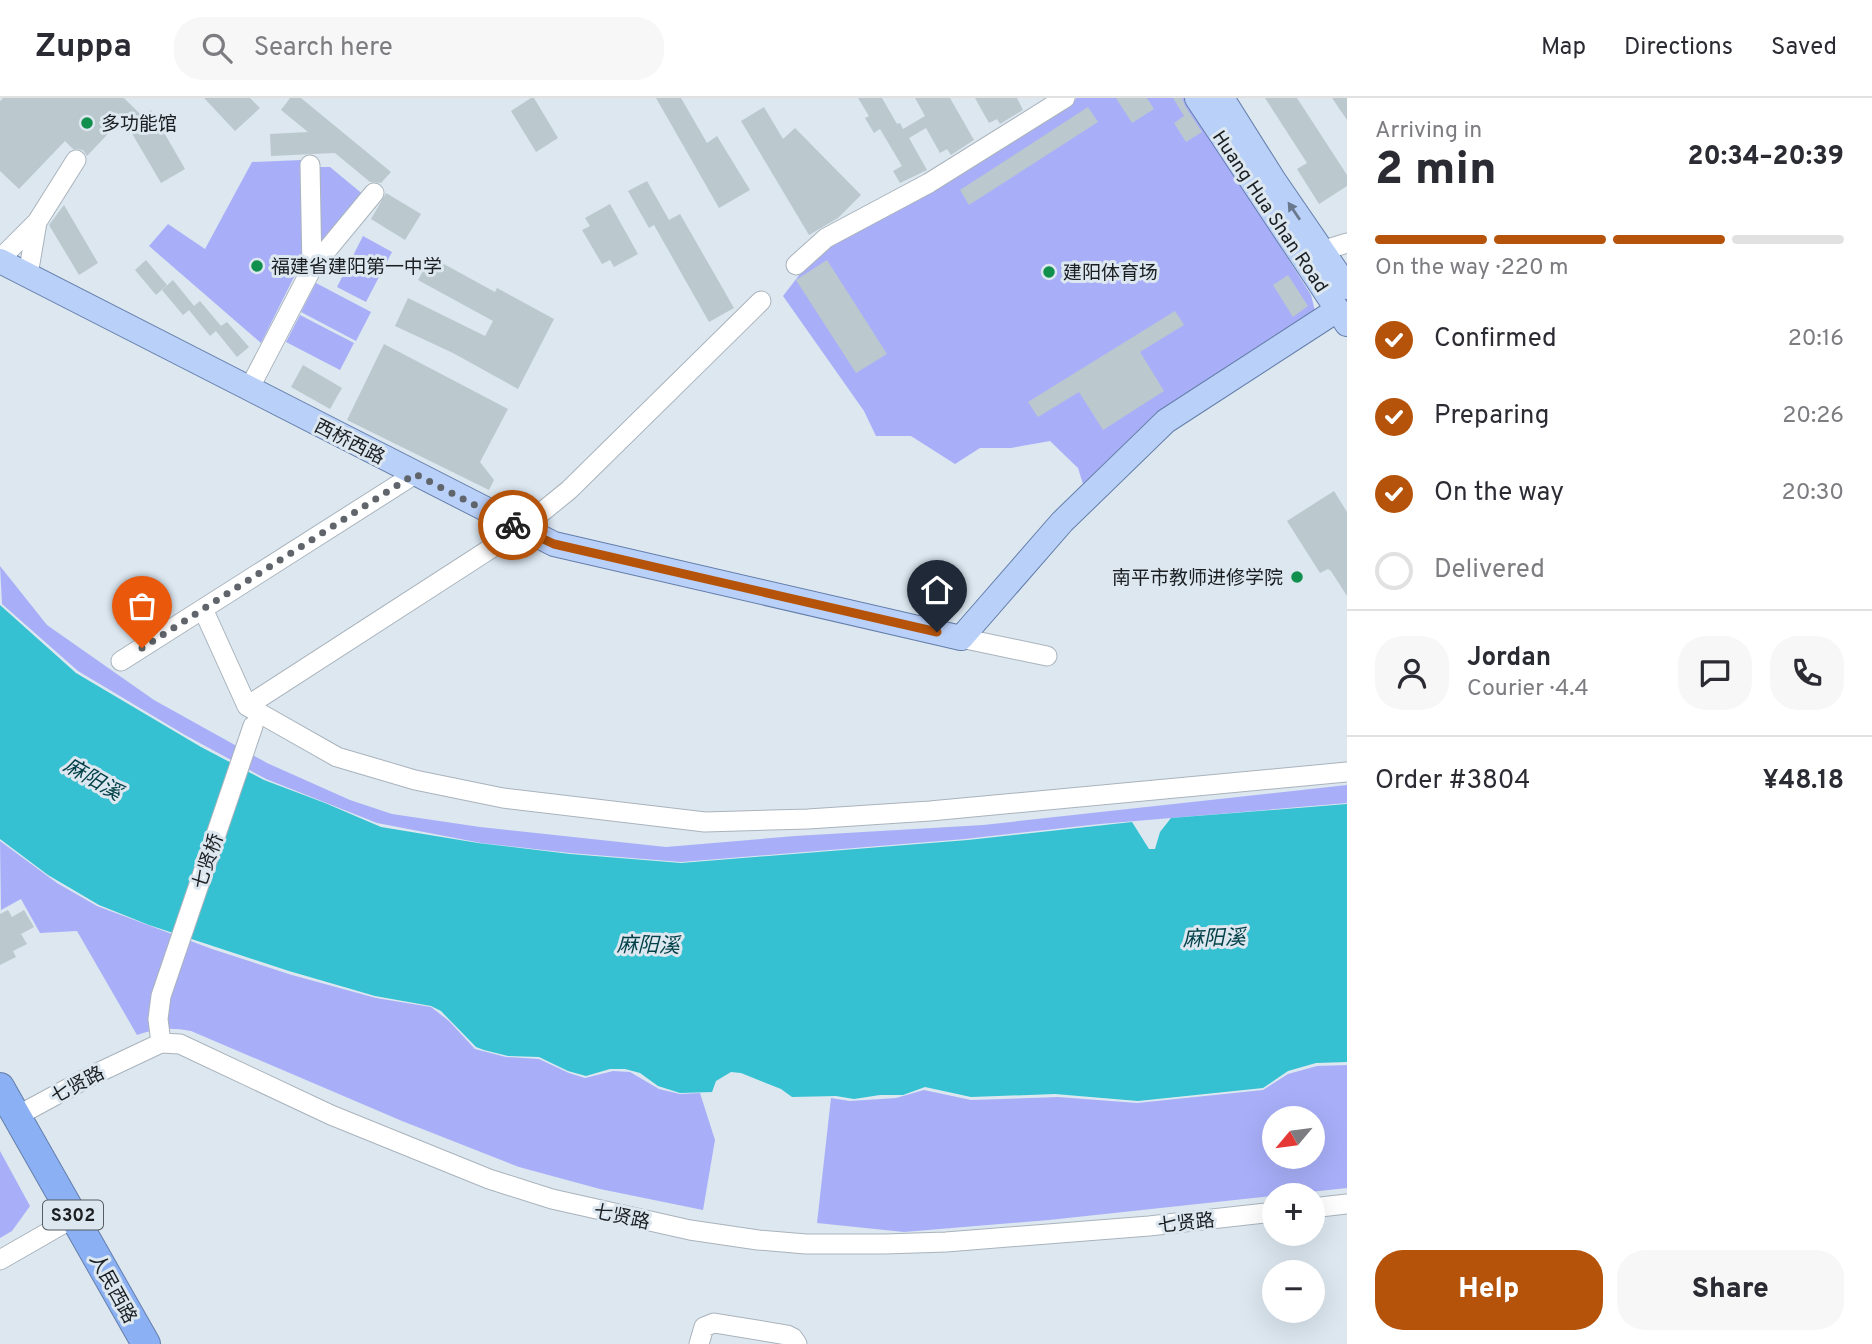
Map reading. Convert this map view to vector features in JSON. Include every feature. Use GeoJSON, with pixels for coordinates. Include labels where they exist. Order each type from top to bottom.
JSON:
{"type":"FeatureCollection","features":[{"type":"Feature","properties":{"kind":"highway","name":"人民西路"},"geometry":{"type":"LineString","coordinates":[[0,1087],[9,1116],[61,1225],[128,1344]]}},
{"type":"Feature","properties":{"kind":"highway","name":"人民西路"},"geometry":{"type":"LineString","coordinates":[[9,1116],[146,1344]]}},
{"type":"Feature","properties":{"kind":"main road","name":"Huang Hua Shan Road"},"geometry":{"type":"LineString","coordinates":[[1197,98],[1342,317]]}},
{"type":"Feature","properties":{"kind":"main road","name":"Huang Hua Shan Road"},"geometry":{"type":"LineString","coordinates":[[1222,98],[1334,247],[1347,287]]}},
{"type":"Feature","properties":{"kind":"main road","name":"西桥西路"},"geometry":{"type":"LineString","coordinates":[[0,260],[554,544],[961,638]]}},
{"type":"Feature","properties":{"kind":"main road"},"geometry":{"type":"LineString","coordinates":[[961,638],[1062,522],[1166,421],[1342,317]]}},
{"type":"Feature","properties":{"kind":"street"},"geometry":{"type":"LineString","coordinates":[[796,265],[826,238],[929,183],[1065,98]]}},
{"type":"Feature","properties":{"kind":"street"},"geometry":{"type":"LineString","coordinates":[[0,260],[37,222],[76,160]]}},
{"type":"Feature","properties":{"kind":"street"},"geometry":{"type":"LineString","coordinates":[[310,165],[312,268]]}},
{"type":"Feature","properties":{"kind":"street"},"geometry":{"type":"LineString","coordinates":[[249,389],[312,268],[374,193]]}},
{"type":"Feature","properties":{"kind":"street"},"geometry":{"type":"LineString","coordinates":[[28,275],[37,222]]}},
{"type":"Feature","properties":{"kind":"street"},"geometry":{"type":"LineString","coordinates":[[1334,247],[1347,232]]}},
{"type":"Feature","properties":{"kind":"street"},"geometry":{"type":"LineString","coordinates":[[247,706],[521,529],[569,490],[761,301]]}},
{"type":"Feature","properties":{"kind":"street"},"geometry":{"type":"LineString","coordinates":[[121,661],[415,474]]}},
{"type":"Feature","properties":{"kind":"street"},"geometry":{"type":"LineString","coordinates":[[203,609],[247,706],[337,757],[415,780],[503,798],[705,822],[808,819],[930,811],[1347,772]]}},
{"type":"Feature","properties":{"kind":"street"},"geometry":{"type":"LineString","coordinates":[[961,638],[1047,656]]}},
{"type":"Feature","properties":{"kind":"street","name":"七贤桥"},"geometry":{"type":"LineString","coordinates":[[162,1043],[158,1019],[161,996],[253,726]]}},
{"type":"Feature","properties":{"kind":"street","name":"七贤路"},"geometry":{"type":"LineString","coordinates":[[9,1116],[162,1043],[180,1044],[331,1115],[489,1179],[575,1205],[690,1230],[806,1244],[946,1242],[1149,1226],[1262,1213]]}},
{"type":"Feature","properties":{"kind":"street"},"geometry":{"type":"LineString","coordinates":[[1325,1207],[1347,1204]]}},
{"type":"Feature","properties":{"kind":"street"},"geometry":{"type":"LineString","coordinates":[[0,1260],[61,1225]]}},
{"type":"Feature","properties":{"kind":"street"},"geometry":{"type":"LineString","coordinates":[[699,1344],[704,1327],[714,1323],[787,1335],[797,1344]]}},
{"type":"Feature","properties":{"kind":"shaded area","name":"建阳体育场"},"geometry":{"type":"Polygon","coordinates":[[[1077,98],[1186,98],[1311,295],[1315,311],[1156,413],[1083,484],[1078,468],[1050,441],[1011,448],[980,448],[955,464],[911,436],[876,436],[864,411],[783,296],[820,248],[932,190],[1077,98]]]}},
{"type":"Feature","properties":{"kind":"shaded area"},"geometry":{"type":"Polygon","coordinates":[[[302,160],[305,255],[261,343],[149,246],[168,224],[205,249],[252,162],[302,160]]]}},
{"type":"Feature","properties":{"kind":"shaded area"},"geometry":{"type":"Polygon","coordinates":[[[317,167],[330,167],[365,196],[316,257],[317,167]]]}},
{"type":"Feature","properties":{"kind":"shaded area"},"geometry":{"type":"Polygon","coordinates":[[[363,236],[392,252],[366,302],[337,287],[363,236]]]}},
{"type":"Feature","properties":{"kind":"shaded area"},"geometry":{"type":"Polygon","coordinates":[[[316,283],[371,312],[356,341],[301,312],[316,283]]]}},
{"type":"Feature","properties":{"kind":"shaded area"},"geometry":{"type":"Polygon","coordinates":[[[300,315],[354,343],[340,370],[286,342],[300,315]]]}},
{"type":"Feature","properties":{"kind":"shaded area"},"geometry":{"type":"Polygon","coordinates":[[[0,566],[47,625],[154,700],[267,763],[350,800],[392,814],[480,827],[666,847],[983,825],[1347,785],[1347,803],[1100,824],[965,839],[681,862],[481,843],[377,823],[266,779],[185,735],[78,671],[2,604],[0,566]]]}},
{"type":"Feature","properties":{"kind":"shaded area"},"geometry":{"type":"Polygon","coordinates":[[[0,841],[57,883],[97,906],[212,949],[292,975],[376,998],[431,1007],[449,1021],[475,1049],[506,1057],[539,1059],[585,1078],[613,1071],[630,1072],[659,1089],[680,1094],[700,1093],[715,1140],[703,1210],[600,1189],[519,1167],[402,1121],[191,1031],[164,1029],[137,1035],[77,931],[40,933],[21,899],[1,910],[0,841]]]}},
{"type":"Feature","properties":{"kind":"shaded area"},"geometry":{"type":"Polygon","coordinates":[[[1347,1065],[1347,1188],[1325,1190],[1325,1183],[1262,1183],[1262,1197],[1049,1220],[904,1232],[817,1223],[831,1098],[850,1101],[896,1098],[924,1090],[971,1100],[1058,1097],[1137,1103],[1263,1090],[1288,1074],[1317,1066],[1347,1065]]]}},
{"type":"Feature","properties":{"kind":"shaded area"},"geometry":{"type":"Polygon","coordinates":[[[0,1151],[30,1206],[12,1231],[0,1238],[0,1151]]]}},
{"type":"Feature","properties":{"kind":"water","name":"麻阳溪"},"geometry":{"type":"Polygon","coordinates":[[[0,605],[76,673],[201,747],[264,780],[381,827],[478,843],[681,863],[968,840],[1132,822],[1149,849],[1155,849],[1160,832],[1171,818],[1347,804],[1347,1062],[1316,1063],[1288,1071],[1263,1088],[1138,1101],[1055,1094],[971,1097],[925,1087],[903,1095],[854,1099],[836,1096],[792,1097],[781,1089],[741,1073],[731,1072],[716,1081],[712,1092],[680,1093],[658,1086],[640,1073],[625,1069],[610,1069],[586,1076],[568,1071],[539,1057],[508,1056],[484,1050],[476,1047],[441,1011],[431,1006],[375,996],[289,971],[149,925],[99,905],[48,875],[0,839],[0,605]]]}},
{"type":"Feature","properties":{"kind":"building"},"geometry":{"type":"Polygon","coordinates":[[[3,98],[124,98],[142,116],[151,110],[185,169],[161,183],[123,118],[87,156],[83,150],[73,149],[65,141],[19,189],[0,171],[0,101],[3,98]]]}},
{"type":"Feature","properties":{"kind":"building"},"geometry":{"type":"Polygon","coordinates":[[[204,98],[250,98],[260,108],[235,131],[204,98]]]}},
{"type":"Feature","properties":{"kind":"building"},"geometry":{"type":"Polygon","coordinates":[[[290,98],[301,98],[391,172],[381,183],[370,182],[335,153],[271,156],[270,134],[308,132],[281,110],[290,98]]]}},
{"type":"Feature","properties":{"kind":"building"},"geometry":{"type":"Polygon","coordinates":[[[534,98],[558,138],[536,152],[511,111],[534,98]]]}},
{"type":"Feature","properties":{"kind":"building"},"geometry":{"type":"Polygon","coordinates":[[[656,98],[681,98],[707,143],[717,136],[750,190],[719,208],[656,98]]]}},
{"type":"Feature","properties":{"kind":"building"},"geometry":{"type":"Polygon","coordinates":[[[858,98],[882,98],[897,124],[900,123],[903,129],[925,116],[915,98],[950,98],[974,140],[951,155],[947,149],[940,153],[926,128],[909,138],[927,170],[900,183],[893,171],[902,166],[880,129],[874,133],[865,118],[869,116],[858,98]]]}},
{"type":"Feature","properties":{"kind":"building"},"geometry":{"type":"Polygon","coordinates":[[[975,98],[1017,98],[1023,110],[1000,124],[997,119],[989,123],[975,98]]]}},
{"type":"Feature","properties":{"kind":"building"},"geometry":{"type":"Polygon","coordinates":[[[1116,98],[1147,98],[1154,109],[1132,123],[1116,98]]]}},
{"type":"Feature","properties":{"kind":"building"},"geometry":{"type":"Polygon","coordinates":[[[1173,98],[1182,98],[1202,132],[1186,142],[1174,123],[1184,116],[1173,98]]]}},
{"type":"Feature","properties":{"kind":"building"},"geometry":{"type":"Polygon","coordinates":[[[1265,98],[1297,98],[1347,175],[1347,186],[1319,204],[1297,169],[1307,163],[1265,98]]]}},
{"type":"Feature","properties":{"kind":"building"},"geometry":{"type":"Polygon","coordinates":[[[1332,98],[1347,98],[1347,120],[1332,98]]]}},
{"type":"Feature","properties":{"kind":"building"},"geometry":{"type":"Polygon","coordinates":[[[764,107],[783,139],[795,128],[861,195],[838,218],[809,235],[741,121],[764,107]]]}},
{"type":"Feature","properties":{"kind":"building"},"geometry":{"type":"Polygon","coordinates":[[[1088,107],[1098,122],[969,205],[960,190],[1088,107]]]}},
{"type":"Feature","properties":{"kind":"building"},"geometry":{"type":"Polygon","coordinates":[[[647,181],[669,220],[680,214],[734,308],[709,322],[654,225],[649,228],[628,191],[647,181]]]}},
{"type":"Feature","properties":{"kind":"building"},"geometry":{"type":"Polygon","coordinates":[[[386,193],[421,214],[405,240],[371,219],[386,193]]]}},
{"type":"Feature","properties":{"kind":"building"},"geometry":{"type":"Polygon","coordinates":[[[610,204],[638,254],[614,267],[610,260],[602,264],[582,230],[590,226],[585,218],[610,204]]]}},
{"type":"Feature","properties":{"kind":"building"},"geometry":{"type":"Polygon","coordinates":[[[64,205],[98,263],[79,275],[49,225],[64,205]]]}},
{"type":"Feature","properties":{"kind":"building"},"geometry":{"type":"Polygon","coordinates":[[[431,257],[495,292],[497,288],[554,319],[518,389],[453,353],[395,326],[408,298],[485,336],[493,321],[418,280],[431,257]]]}},
{"type":"Feature","properties":{"kind":"building"},"geometry":{"type":"Polygon","coordinates":[[[146,260],[167,285],[156,295],[135,270],[146,260]]]}},
{"type":"Feature","properties":{"kind":"building"},"geometry":{"type":"Polygon","coordinates":[[[827,260],[887,354],[856,373],[796,280],[827,260]]]}},
{"type":"Feature","properties":{"kind":"building"},"geometry":{"type":"Polygon","coordinates":[[[1288,275],[1308,306],[1293,317],[1273,285],[1288,275]]]}},
{"type":"Feature","properties":{"kind":"building"},"geometry":{"type":"Polygon","coordinates":[[[173,280],[194,306],[183,315],[162,290],[173,280]]]}},
{"type":"Feature","properties":{"kind":"building"},"geometry":{"type":"Polygon","coordinates":[[[200,301],[221,326],[227,322],[249,347],[237,357],[216,331],[210,336],[189,310],[200,301]]]}},
{"type":"Feature","properties":{"kind":"building"},"geometry":{"type":"Polygon","coordinates":[[[1175,311],[1184,325],[1140,352],[1164,391],[1103,430],[1079,392],[1038,417],[1028,402],[1175,311]]]}},
{"type":"Feature","properties":{"kind":"building"},"geometry":{"type":"Polygon","coordinates":[[[384,344],[508,409],[480,462],[494,480],[489,490],[347,420],[384,344]]]}},
{"type":"Feature","properties":{"kind":"building"},"geometry":{"type":"Polygon","coordinates":[[[303,365],[342,388],[330,409],[291,387],[303,365]]]}},
{"type":"Feature","properties":{"kind":"building"},"geometry":{"type":"Polygon","coordinates":[[[1334,491],[1347,512],[1347,596],[1331,571],[1328,569],[1320,573],[1287,521],[1334,491]]]}},
{"type":"Feature","properties":{"kind":"building"},"geometry":{"type":"Polygon","coordinates":[[[8,910],[12,917],[24,910],[34,927],[21,934],[27,944],[13,951],[16,957],[0,965],[0,914],[8,910]]]}},
{"type":"Feature","properties":{"kind":"way so far"},"geometry":{"type":"LineString","coordinates":[[142,648],[415,474],[513,525]]}},
{"type":"Feature","properties":{"kind":"place","name":"多功能馆"},"geometry":{"type":"Point","coordinates":[87,123]}},
{"type":"Feature","properties":{"kind":"place","name":"福建省建阳第一中学"},"geometry":{"type":"Point","coordinates":[257,266]}},
{"type":"Feature","properties":{"kind":"place","name":"建阳体育场"},"geometry":{"type":"Point","coordinates":[1049,272]}},
{"type":"Feature","properties":{"kind":"place","name":"南平市教师进修学院"},"geometry":{"type":"Point","coordinates":[1297,577]}},
{"type":"Feature","properties":{"kind":"route"},"geometry":{"type":"LineString","coordinates":[[513,525],[554,544],[937,632]]}}]}
